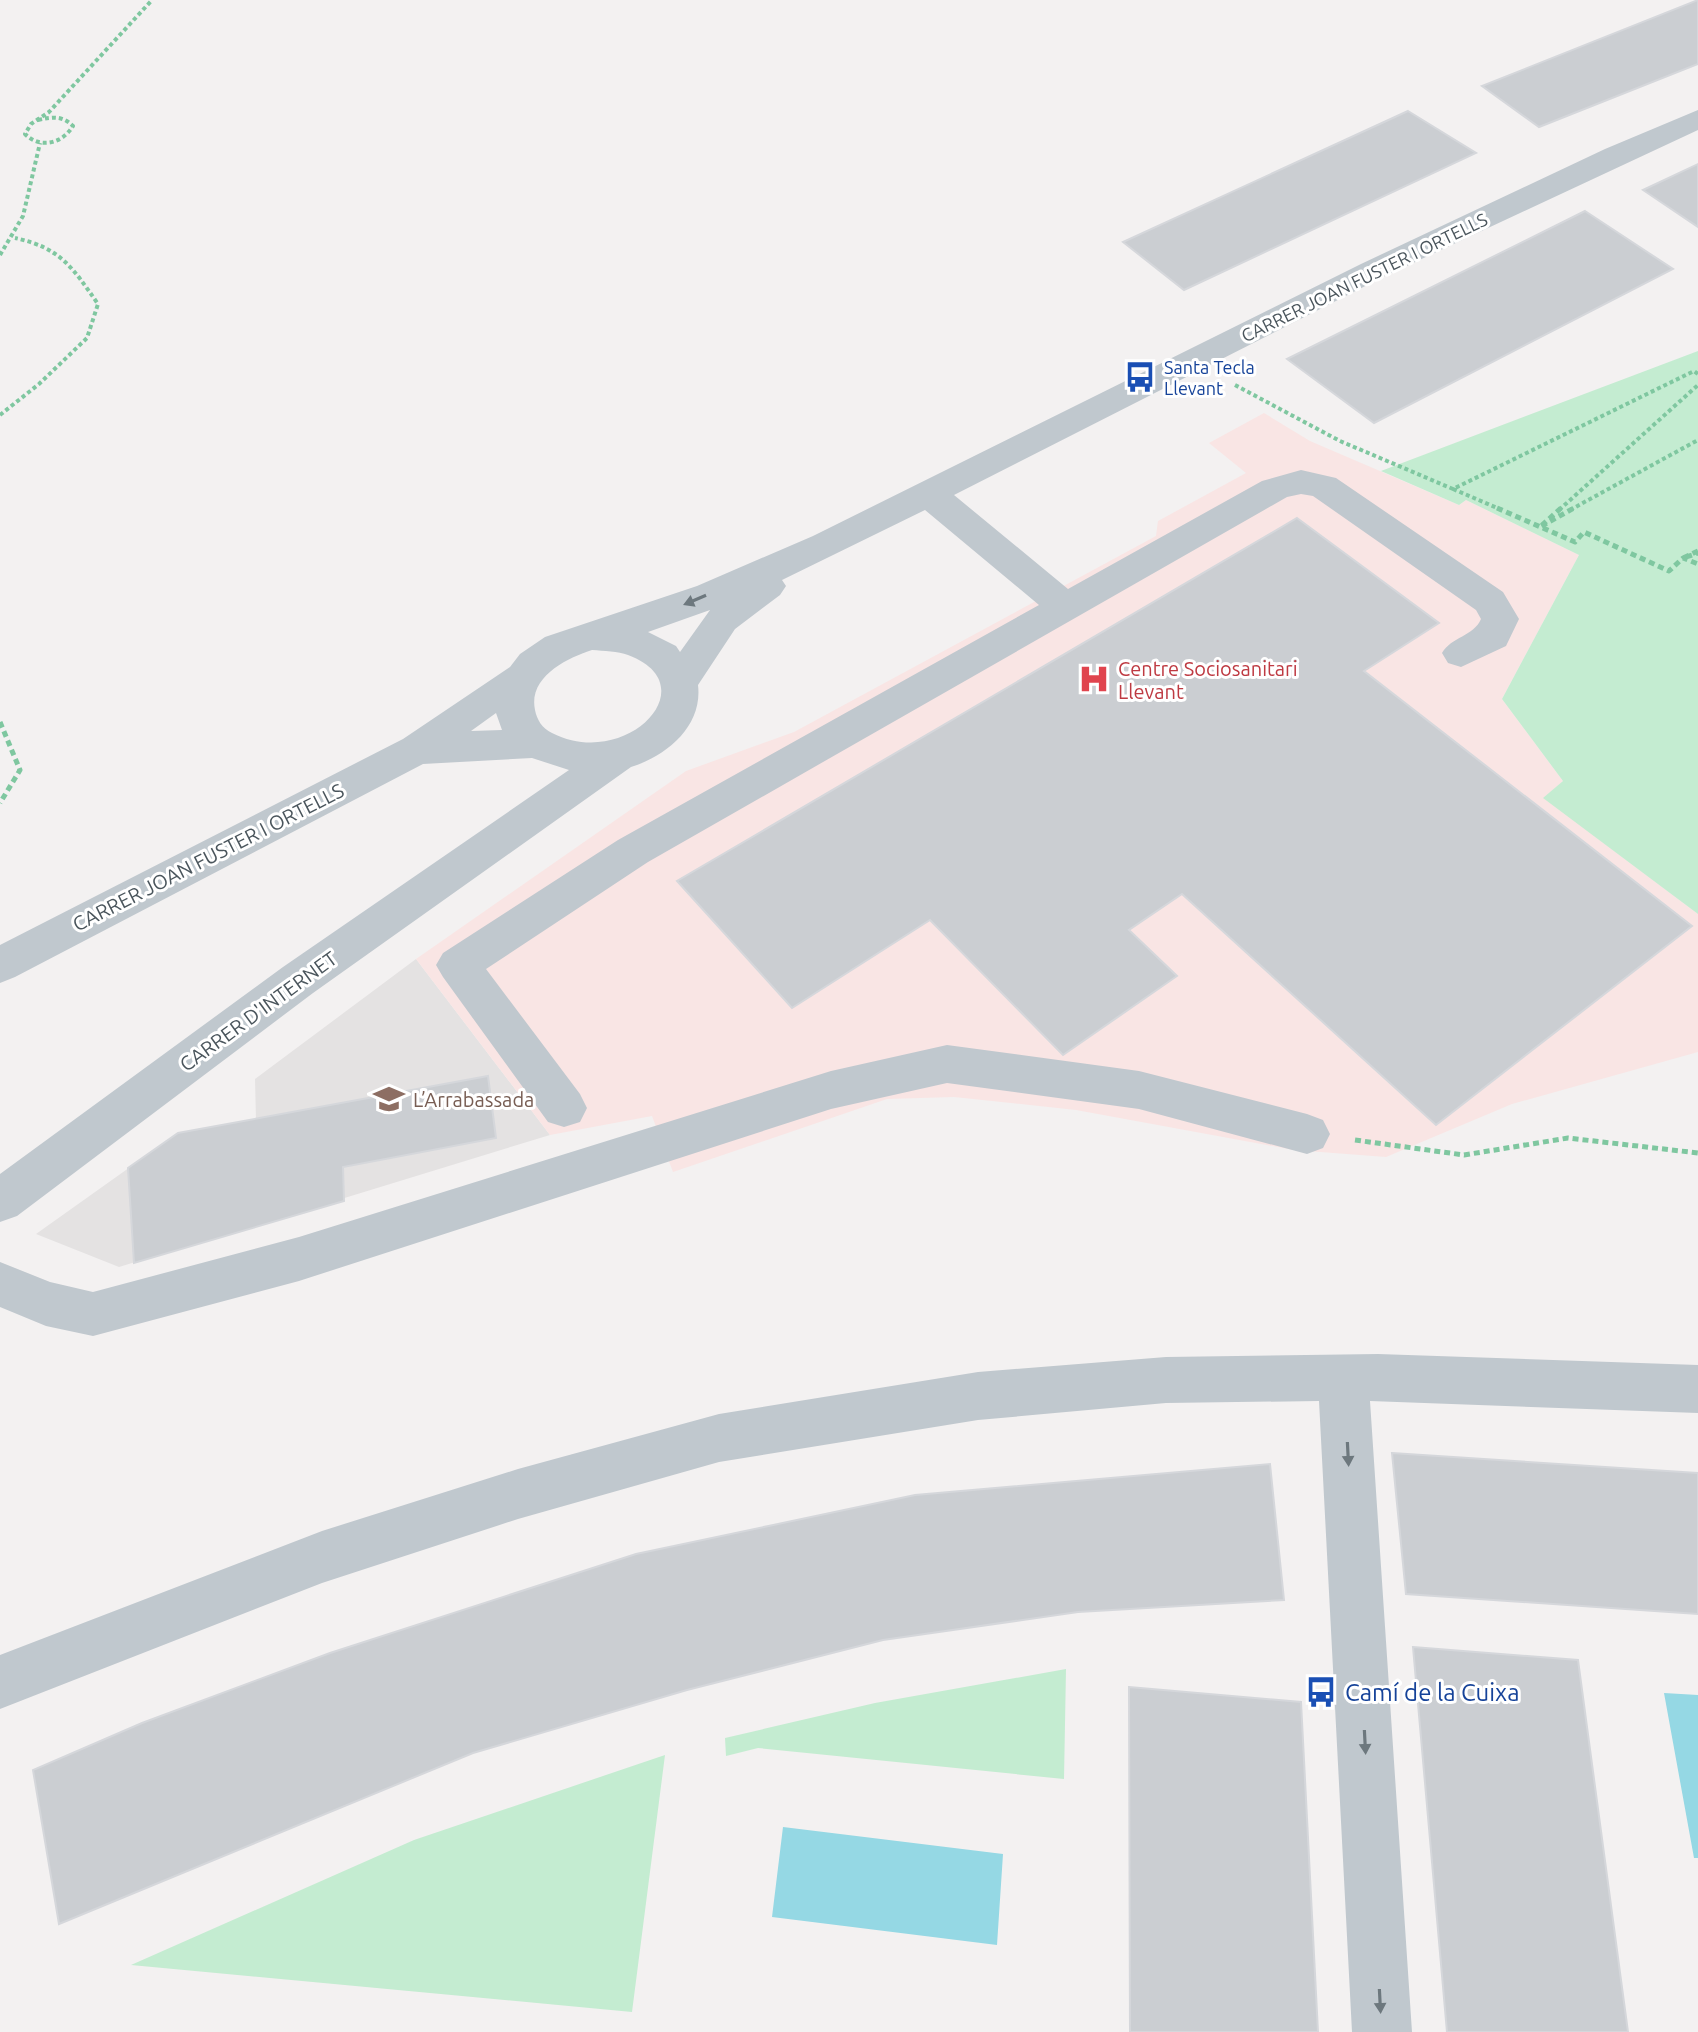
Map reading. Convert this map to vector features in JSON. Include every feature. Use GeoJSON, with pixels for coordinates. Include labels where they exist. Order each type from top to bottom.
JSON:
{"type":"FeatureCollection","features":[{"type":"Feature","properties":{"kind":"street","name":"CARRER JOAN FUSTER I ORTELLS"},"geometry":{"type":"LineString","coordinates":[[591,636],[639,623],[819,548],[1196,359],[1608,158],[1698,119]]}},
{"type":"Feature","properties":{"kind":"street"},"geometry":{"type":"LineString","coordinates":[[564,1108],[458,965],[633,851],[1275,489],[1301,482],[1323,486],[1490,601],[1500,619],[1493,636],[1461,653]]}},
{"type":"Feature","properties":{"kind":"street"},"geometry":{"type":"LineString","coordinates":[[928,493],[1066,607]]}},
{"type":"Feature","properties":{"kind":"street","name":"CARRER JOAN FUSTER I ORTELLS"},"geometry":{"type":"LineString","coordinates":[[681,680],[722,620],[819,548]]}},
{"type":"Feature","properties":{"kind":"street"},"geometry":{"type":"LineString","coordinates":[[591,636],[615,636],[658,650],[672,664],[681,680],[682,698],[676,717],[662,733],[642,747],[618,756],[591,759],[550,749],[522,729],[515,713],[513,695],[519,678],[531,663],[548,650],[591,636]]}},
{"type":"Feature","properties":{"kind":"street","name":"CARRER JOAN FUSTER I ORTELLS"},"geometry":{"type":"LineString","coordinates":[[0,965],[417,749],[519,678]]}},
{"type":"Feature","properties":{"kind":"street","name":"CARRER JOAN FUSTER I ORTELLS"},"geometry":{"type":"LineString","coordinates":[[417,749],[550,749]]}},
{"type":"Feature","properties":{"kind":"street","name":"CARRER D'INTERNET"},"geometry":{"type":"LineString","coordinates":[[520,825],[550,749]]}},
{"type":"Feature","properties":{"kind":"street","name":"CARRER D'INTERNET"},"geometry":{"type":"LineString","coordinates":[[0,1201],[298,980],[618,756]]}},
{"type":"Feature","properties":{"kind":"street"},"geometry":{"type":"LineString","coordinates":[[0,1284],[46,1304],[93,1314],[299,1259],[831,1090],[947,1064],[1139,1090],[1307,1134]]}},
{"type":"Feature","properties":{"kind":"street"},"geometry":{"type":"LineString","coordinates":[[0,1682],[322,1557],[518,1494],[719,1438],[978,1396],[1166,1380],[1343,1377],[1698,1389]]}},
{"type":"Feature","properties":{"kind":"street"},"geometry":{"type":"LineString","coordinates":[[1343,1377],[1382,2032]]}},
{"type":"Feature","properties":{"kind":"path"},"geometry":{"type":"LineString","coordinates":[[38,120],[66,119],[73,126],[63,139],[40,143],[31,141],[25,134],[27,128],[38,120],[49,112],[152,0]]}},
{"type":"Feature","properties":{"kind":"path"},"geometry":{"type":"LineString","coordinates":[[0,255],[15,238],[33,195],[40,143]]}},
{"type":"Feature","properties":{"kind":"path"},"geometry":{"type":"LineString","coordinates":[[0,415],[39,384],[87,338],[98,304],[66,259],[43,242],[15,238]]}},
{"type":"Feature","properties":{"kind":"path"},"geometry":{"type":"LineString","coordinates":[[1196,359],[1235,385],[1340,441],[1575,542],[1584,532],[1669,571],[1683,558],[1698,552]]}},
{"type":"Feature","properties":{"kind":"path"},"geometry":{"type":"LineString","coordinates":[[1453,489],[1694,371],[1698,374]]}},
{"type":"Feature","properties":{"kind":"path"},"geometry":{"type":"LineString","coordinates":[[1540,527],[1698,385]]}},
{"type":"Feature","properties":{"kind":"path"},"geometry":{"type":"LineString","coordinates":[[1540,527],[1698,440]]}},
{"type":"Feature","properties":{"kind":"path"},"geometry":{"type":"LineString","coordinates":[[1683,558],[1698,564]]}},
{"type":"Feature","properties":{"kind":"path"},"geometry":{"type":"LineString","coordinates":[[0,722],[20,770],[0,803]]}},
{"type":"Feature","properties":{"kind":"path"},"geometry":{"type":"LineString","coordinates":[[1307,1134],[1464,1155],[1568,1138],[1698,1153]]}},
{"type":"Feature","properties":{"kind":"shaded area"},"geometry":{"type":"Polygon","coordinates":[[[1264,413],[1310,441],[1459,505],[1466,500],[1579,555],[1502,699],[1563,781],[1544,798],[1698,914],[1698,1052],[1512,1104],[1386,1157],[1294,1150],[1076,1110],[954,1097],[887,1099],[673,1172],[652,1116],[550,1135],[416,959],[686,771],[794,732],[1156,536],[1158,521],[1246,473],[1209,443],[1264,413]]]}},
{"type":"Feature","properties":{"kind":"shaded area","name":"L’Arrabassada"},"geometry":{"type":"Polygon","coordinates":[[[416,959],[550,1135],[119,1267],[36,1234],[178,1133],[256,1120],[255,1079],[416,959]]]}},
{"type":"Feature","properties":{"kind":"green space"},"geometry":{"type":"Polygon","coordinates":[[[1698,351],[1698,914],[1543,798],[1563,781],[1502,699],[1579,555],[1466,500],[1459,505],[1381,471],[1698,351]]]}},
{"type":"Feature","properties":{"kind":"green space"},"geometry":{"type":"Polygon","coordinates":[[[1066,1669],[1064,1779],[758,1748],[726,1756],[725,1738],[875,1703],[1066,1669]]]}},
{"type":"Feature","properties":{"kind":"green space"},"geometry":{"type":"Polygon","coordinates":[[[665,1755],[632,2012],[131,1965],[414,1840],[665,1755]]]}},
{"type":"Feature","properties":{"kind":"water"},"geometry":{"type":"Polygon","coordinates":[[[1664,1693],[1698,1695],[1698,1858],[1694,1858],[1664,1693]]]}},
{"type":"Feature","properties":{"kind":"water"},"geometry":{"type":"Polygon","coordinates":[[[783,1827],[1003,1854],[997,1945],[772,1917],[783,1827]]]}},
{"type":"Feature","properties":{"kind":"building"},"geometry":{"type":"Polygon","coordinates":[[[1698,0],[1698,64],[1539,127],[1482,86],[1698,0]]]}},
{"type":"Feature","properties":{"kind":"building"},"geometry":{"type":"Polygon","coordinates":[[[1408,111],[1476,153],[1184,290],[1123,242],[1408,111]]]}},
{"type":"Feature","properties":{"kind":"building"},"geometry":{"type":"Polygon","coordinates":[[[1698,164],[1698,227],[1643,190],[1698,164]]]}},
{"type":"Feature","properties":{"kind":"building"},"geometry":{"type":"Polygon","coordinates":[[[1585,211],[1673,269],[1374,423],[1287,359],[1585,211]]]}},
{"type":"Feature","properties":{"kind":"building"},"geometry":{"type":"Polygon","coordinates":[[[1297,518],[1439,623],[1364,671],[1692,926],[1436,1125],[1182,894],[1129,930],[1177,976],[1063,1055],[930,920],[792,1008],[677,881],[1297,518]]]}},
{"type":"Feature","properties":{"kind":"building"},"geometry":{"type":"Polygon","coordinates":[[[488,1076],[496,1138],[343,1167],[344,1201],[134,1263],[128,1168],[178,1133],[488,1076]]]}},
{"type":"Feature","properties":{"kind":"building"},"geometry":{"type":"Polygon","coordinates":[[[1392,1453],[1698,1473],[1698,1614],[1406,1594],[1392,1453]]]}},
{"type":"Feature","properties":{"kind":"building"},"geometry":{"type":"Polygon","coordinates":[[[1270,1464],[1284,1600],[1078,1612],[883,1640],[687,1690],[473,1753],[59,1924],[33,1770],[142,1723],[330,1653],[636,1554],[915,1495],[1270,1464]]]}},
{"type":"Feature","properties":{"kind":"building"},"geometry":{"type":"Polygon","coordinates":[[[1413,1647],[1578,1660],[1628,2032],[1447,2032],[1413,1647]]]}},
{"type":"Feature","properties":{"kind":"building"},"geometry":{"type":"Polygon","coordinates":[[[1129,1687],[1301,1702],[1318,2032],[1130,2032],[1129,1687]]]}},
{"type":"Feature","properties":{"kind":"place","name":"Santa Tecla Llevant"},"geometry":{"type":"Point","coordinates":[1140,377]}},
{"type":"Feature","properties":{"kind":"place","name":"Centre Sociosanitari Llevant"},"geometry":{"type":"Point","coordinates":[1094,679]}},
{"type":"Feature","properties":{"kind":"place","name":"L’Arrabassada"},"geometry":{"type":"Point","coordinates":[389,1099]}},
{"type":"Feature","properties":{"kind":"place","name":"Camí de la Cuixa"},"geometry":{"type":"Point","coordinates":[1321,1692]}}]}
